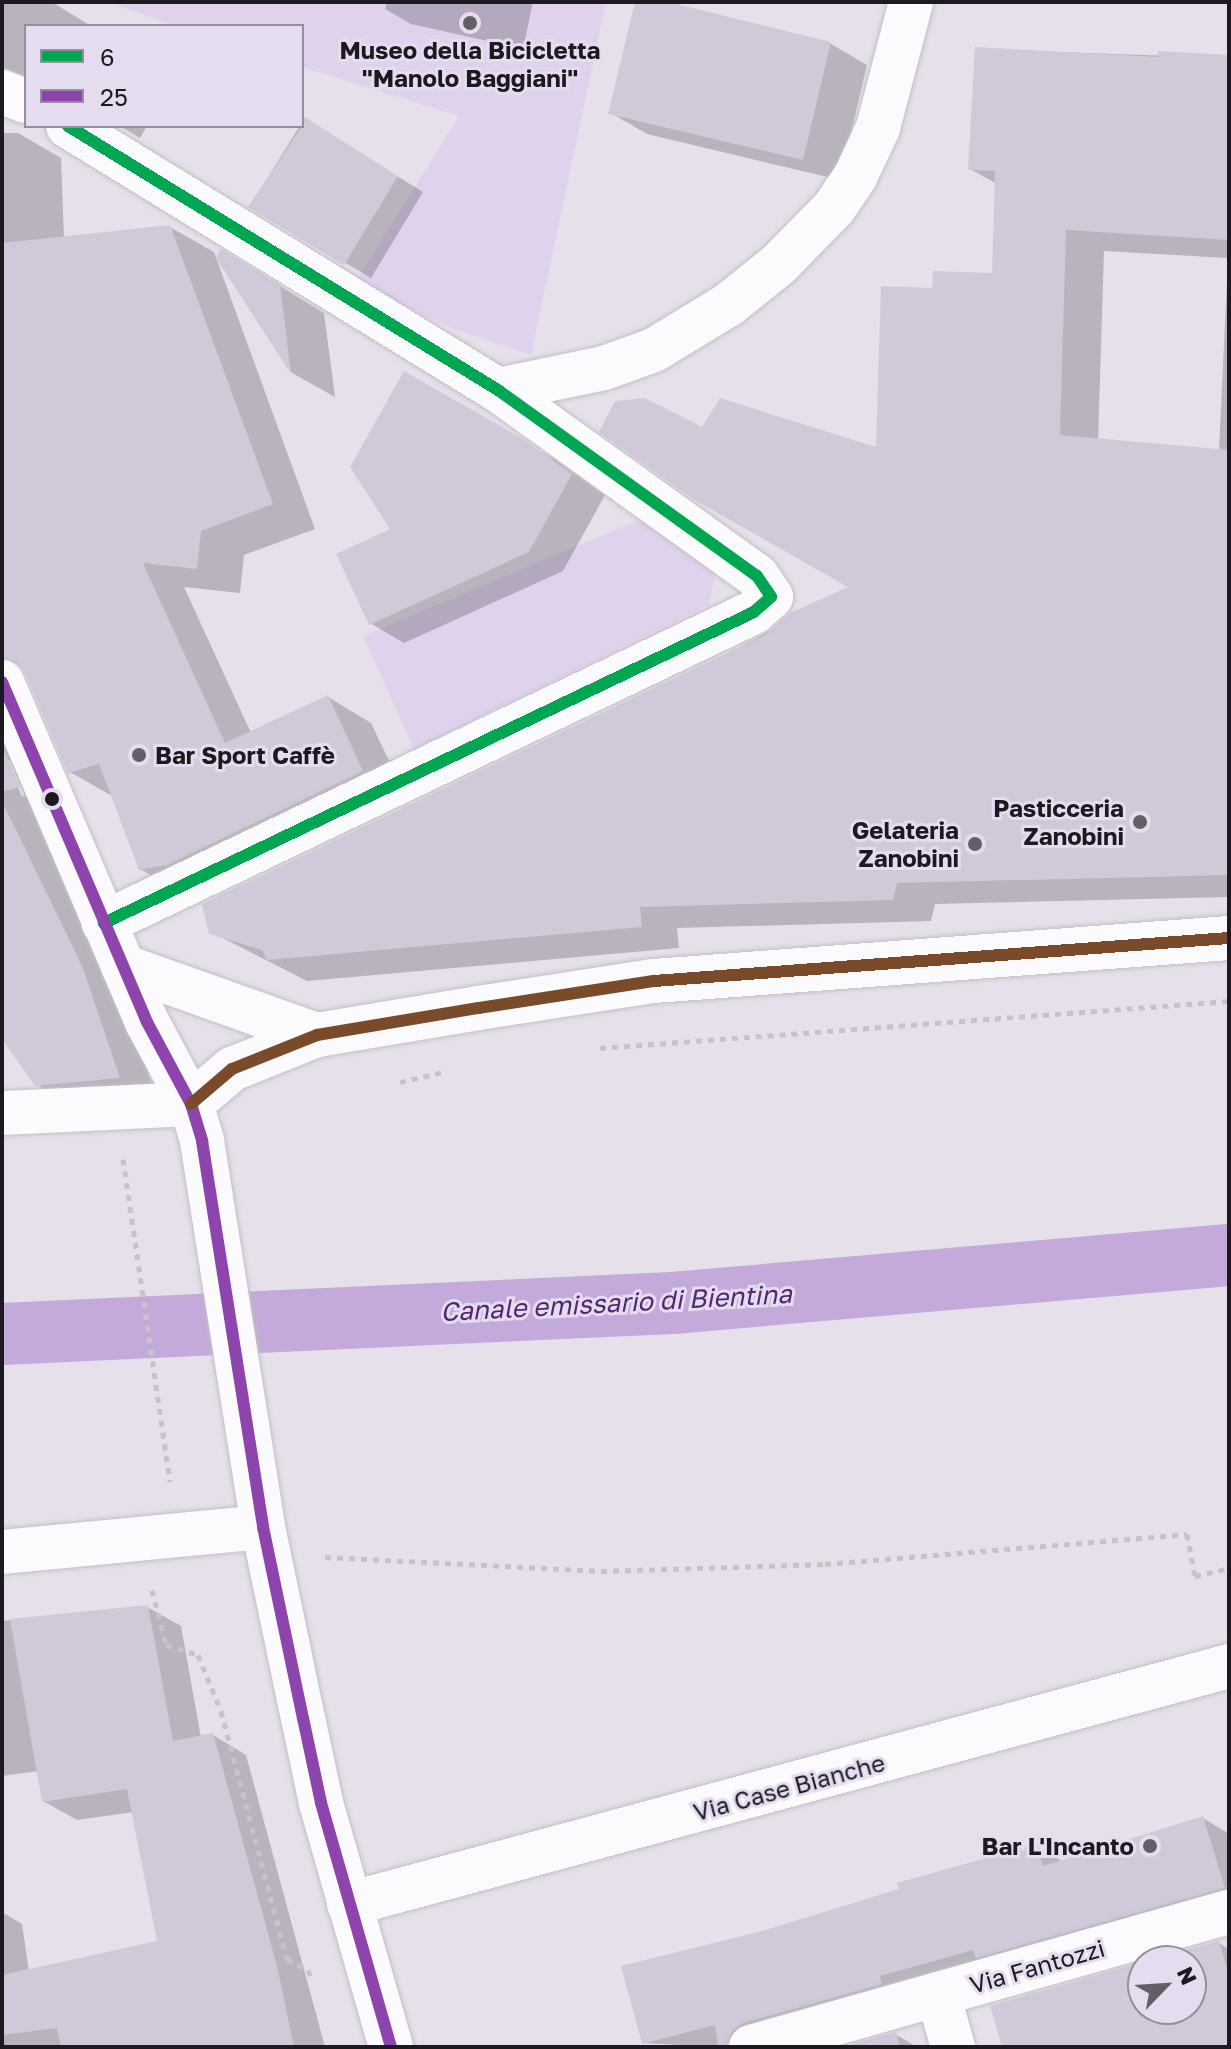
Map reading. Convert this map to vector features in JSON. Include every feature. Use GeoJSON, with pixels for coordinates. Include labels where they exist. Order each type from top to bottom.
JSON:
{"type":"FeatureCollection","features":[{"type":"Feature","properties":{"kind":"street"},"geometry":{"type":"LineString","coordinates":[[498,390],[622,363],[689,331],[763,279],[834,208],[856,175],[878,128],[911,2]]}},
{"type":"Feature","properties":{"kind":"street"},"geometry":{"type":"LineString","coordinates":[[2,92],[24,100]]}},
{"type":"Feature","properties":{"kind":"street"},"geometry":{"type":"LineString","coordinates":[[71,128],[498,390],[757,576],[771,597],[754,612],[104,923]]}},
{"type":"Feature","properties":{"kind":"street"},"geometry":{"type":"LineString","coordinates":[[2,682],[104,923],[196,1122],[263,1527],[321,1803],[391,2047]]}},
{"type":"Feature","properties":{"kind":"street"},"geometry":{"type":"LineString","coordinates":[[196,1122],[232,1069],[317,1035],[654,981],[1229,938]]}},
{"type":"Feature","properties":{"kind":"street"},"geometry":{"type":"LineString","coordinates":[[123,966],[317,1035]]}},
{"type":"Feature","properties":{"kind":"street"},"geometry":{"type":"LineString","coordinates":[[2,1113],[116,1110],[196,1122]]}},
{"type":"Feature","properties":{"kind":"street"},"geometry":{"type":"LineString","coordinates":[[2,1552],[263,1527]]}},
{"type":"Feature","properties":{"kind":"street","name":"Via Case Bianche"},"geometry":{"type":"LineString","coordinates":[[349,1904],[1229,1666]]}},
{"type":"Feature","properties":{"kind":"street","name":"Via Fantozzi"},"geometry":{"type":"LineString","coordinates":[[751,2047],[1229,1912]]}},
{"type":"Feature","properties":{"kind":"street","name":"Via Fantozzi"},"geometry":{"type":"LineString","coordinates":[[938,1994],[953,2047]]}},
{"type":"Feature","properties":{"kind":"path"},"geometry":{"type":"LineString","coordinates":[[583,1050],[1229,1001]]}},
{"type":"Feature","properties":{"kind":"path"},"geometry":{"type":"LineString","coordinates":[[400,1082],[456,1070]]}},
{"type":"Feature","properties":{"kind":"path"},"geometry":{"type":"LineString","coordinates":[[116,1110],[171,1487]]}},
{"type":"Feature","properties":{"kind":"path"},"geometry":{"type":"LineString","coordinates":[[325,1557],[601,1571],[825,1564],[1187,1534],[1195,1576],[1229,1568]]}},
{"type":"Feature","properties":{"kind":"path"},"geometry":{"type":"LineString","coordinates":[[138,1586],[151,1585],[166,1645],[198,1655],[221,1711],[287,1959],[308,1970],[314,1983]]}},
{"type":"Feature","properties":{"kind":"shaded area"},"geometry":{"type":"Polygon","coordinates":[[[109,2],[606,2],[531,355],[454,329],[355,283],[459,116],[304,68],[304,24],[169,24],[109,2]]]}},
{"type":"Feature","properties":{"kind":"shaded area"},"geometry":{"type":"Polygon","coordinates":[[[639,520],[716,570],[709,605],[414,749],[363,636],[639,520]]]}},
{"type":"Feature","properties":{"kind":"building"},"geometry":{"type":"Polygon","coordinates":[[[635,2],[668,2],[831,42],[803,160],[608,114],[635,2]]]}},
{"type":"Feature","properties":{"kind":"building"},"geometry":{"type":"Polygon","coordinates":[[[975,47],[1158,57],[1158,51],[1229,55],[1229,240],[1066,230],[1060,435],[1229,450],[1229,875],[897,883],[893,900],[640,907],[642,927],[267,960],[262,950],[209,934],[202,904],[765,635],[790,613],[848,587],[693,499],[599,432],[615,401],[645,398],[702,427],[720,398],[876,447],[881,286],[932,288],[933,271],[992,273],[995,171],[968,170],[975,47]]]}},
{"type":"Feature","properties":{"kind":"building"},"geometry":{"type":"Polygon","coordinates":[[[304,117],[398,176],[344,265],[248,207],[301,128],[304,128],[304,117]]]}},
{"type":"Feature","properties":{"kind":"building"},"geometry":{"type":"Polygon","coordinates":[[[170,225],[273,504],[201,531],[197,569],[143,563],[225,743],[328,695],[363,771],[167,865],[139,870],[99,764],[68,773],[25,672],[16,662],[2,658],[2,243],[170,225]]]}},
{"type":"Feature","properties":{"kind":"building"},"geometry":{"type":"Polygon","coordinates":[[[221,249],[280,285],[291,374],[216,258],[221,249]]]}},
{"type":"Feature","properties":{"kind":"building"},"geometry":{"type":"Polygon","coordinates":[[[404,371],[523,439],[572,474],[529,552],[369,625],[336,554],[390,529],[350,467],[404,371]]]}},
{"type":"Feature","properties":{"kind":"building"},"geometry":{"type":"Polygon","coordinates":[[[2,746],[20,787],[2,792],[2,746]]]}},
{"type":"Feature","properties":{"kind":"building"},"geometry":{"type":"Polygon","coordinates":[[[2,801],[83,968],[120,1078],[35,1086],[2,1039],[2,801]]]}},
{"type":"Feature","properties":{"kind":"building"},"geometry":{"type":"Polygon","coordinates":[[[148,1605],[173,1741],[213,1733],[277,1966],[294,2047],[61,2047],[57,2028],[2,2035],[2,1975],[157,1941],[127,1789],[42,1802],[10,1619],[148,1605]]]}},
{"type":"Feature","properties":{"kind":"building"},"geometry":{"type":"Polygon","coordinates":[[[1203,1816],[1225,1888],[976,1958],[973,1950],[880,1976],[882,1984],[743,2023],[733,2030],[727,2047],[718,2047],[715,2025],[642,2044],[621,1966],[762,1931],[899,1889],[897,1883],[1036,1844],[1043,1866],[1203,1816]]]}},
{"type":"Feature","properties":{"kind":"building"},"geometry":{"type":"Polygon","coordinates":[[[1219,1941],[1229,1975],[1229,2047],[1002,2047],[990,2006],[1127,1967],[1127,2025],[1207,2025],[1205,1945],[1219,1941]]]}},
{"type":"Feature","properties":{"kind":"building"},"geometry":{"type":"Polygon","coordinates":[[[896,2032],[900,2047],[843,2047],[896,2032]]]}},
{"type":"Feature","properties":{"kind":"waterway","name":"Canale emissario di Bientina"},"geometry":{"type":"LineString","coordinates":[[2,1334],[672,1303],[1229,1255]]}},
{"type":"Feature","properties":{"kind":"transit line","name":"6"},"geometry":{"type":"LineString","coordinates":[[71,128],[498,390],[757,576],[771,597],[754,612],[104,923]]}},
{"type":"Feature","properties":{"kind":"transit line","name":"25"},"geometry":{"type":"LineString","coordinates":[[2,682],[147,1022],[191,1104],[202,1141],[263,1527],[321,1803],[391,2047]]}},
{"type":"Feature","properties":{"kind":"transit line"},"geometry":{"type":"LineString","coordinates":[[191,1104],[232,1069],[317,1035],[479,1008],[654,981],[1229,938]]}},
{"type":"Feature","properties":{"kind":"place","name":"Museo della Bicicletta \"Manolo Baggiani\""},"geometry":{"type":"Point","coordinates":[470,23]}},
{"type":"Feature","properties":{"kind":"place","name":"Bar Sport Caffè"},"geometry":{"type":"Point","coordinates":[139,755]}},
{"type":"Feature","properties":{"kind":"place","name":"Pasticceria Zanobini"},"geometry":{"type":"Point","coordinates":[1140,822]}},
{"type":"Feature","properties":{"kind":"place","name":"Gelateria Zanobini"},"geometry":{"type":"Point","coordinates":[975,844]}},
{"type":"Feature","properties":{"kind":"place","name":"Bar L'Incanto"},"geometry":{"type":"Point","coordinates":[1150,1846]}}]}
